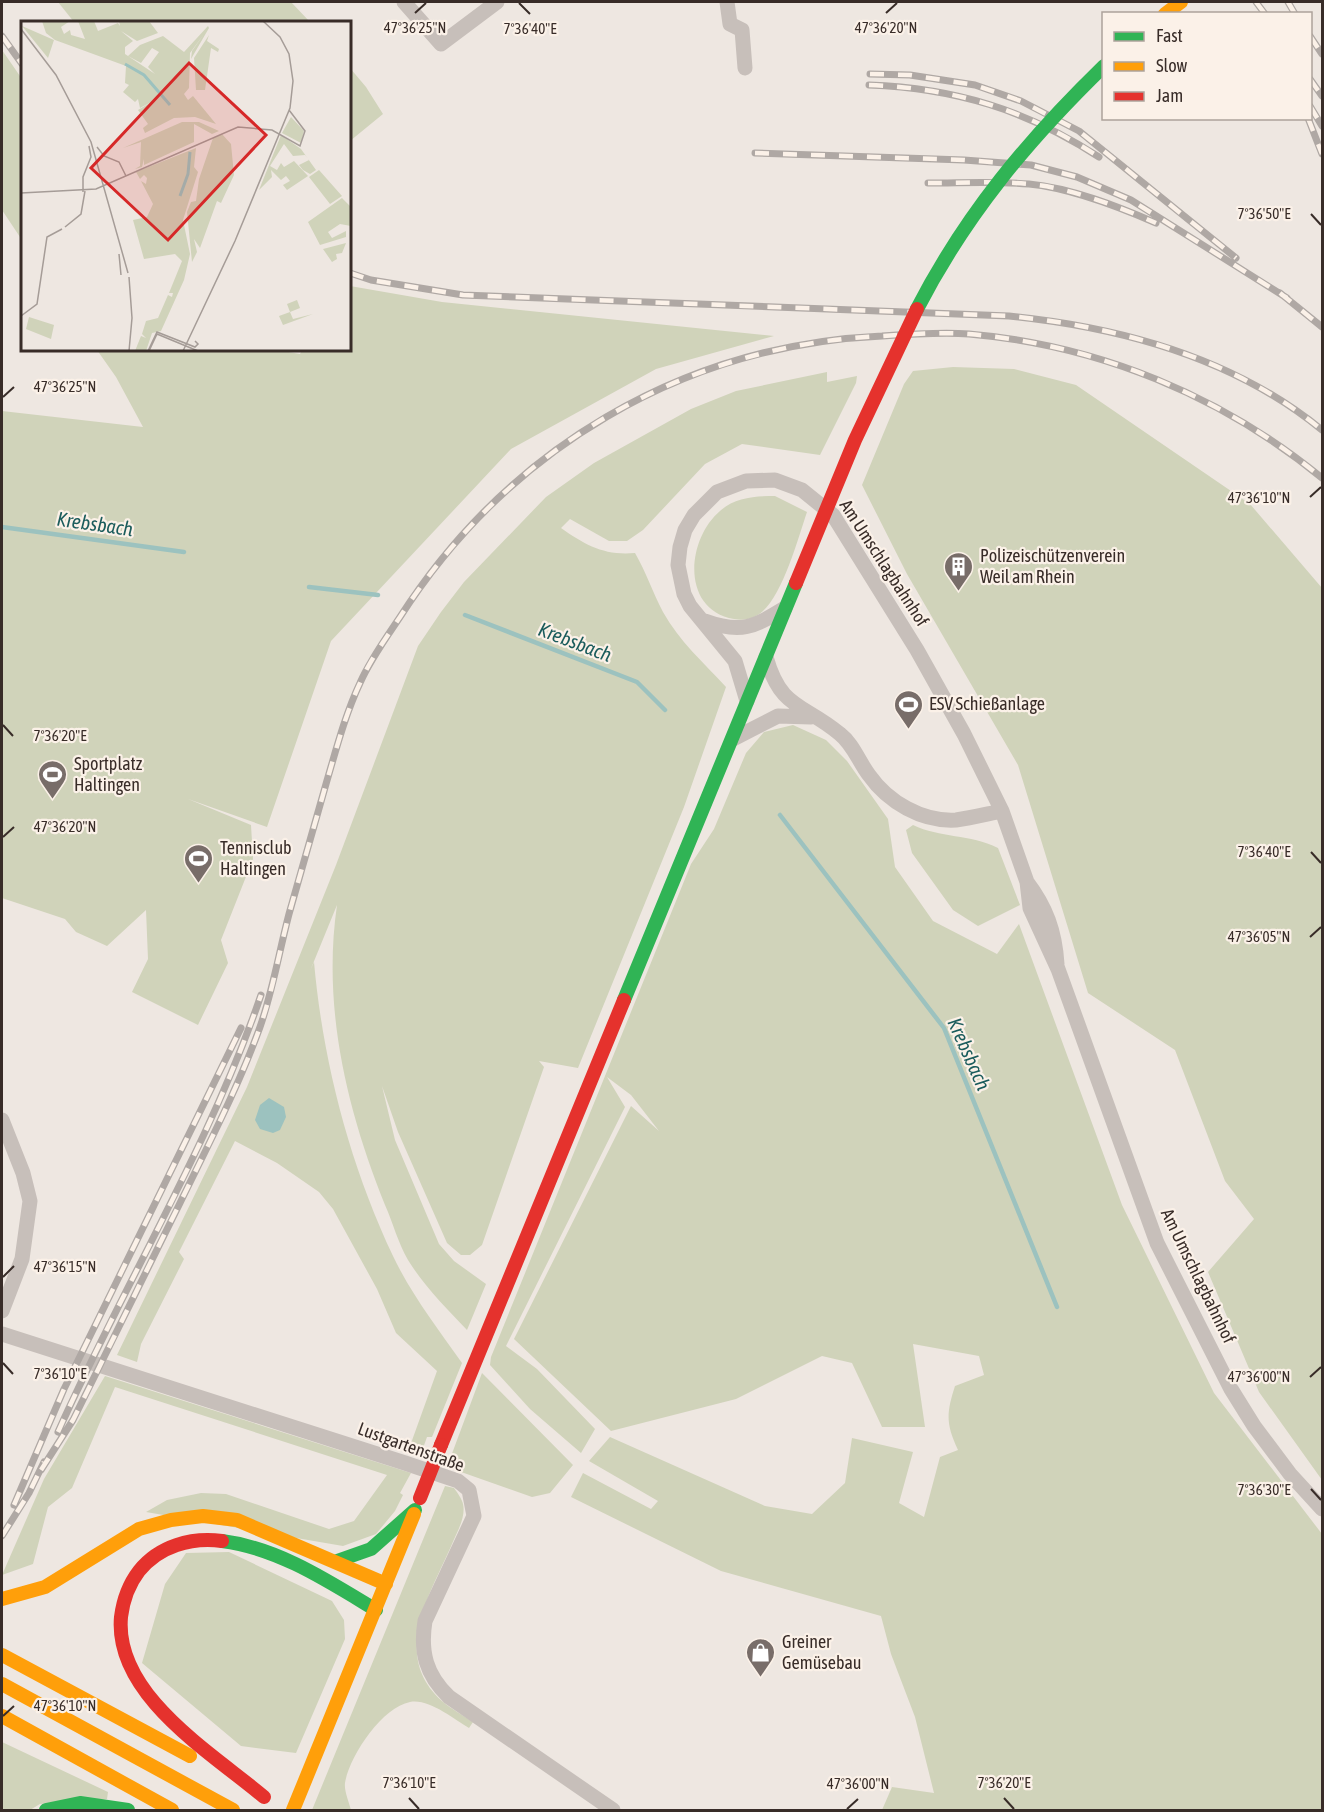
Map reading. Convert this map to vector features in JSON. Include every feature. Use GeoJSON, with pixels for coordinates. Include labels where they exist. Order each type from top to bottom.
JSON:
{"type":"FeatureCollection","features":[{"type":"Feature","properties":{"kind":"main road"},"geometry":{"type":"LineString","coordinates":[[1168,12],[1181,2]]}},
{"type":"Feature","properties":{"kind":"main road"},"geometry":{"type":"LineString","coordinates":[[293,1810],[730,741],[882,376],[942,262],[978,206],[1019,154],[1102,68]]}},
{"type":"Feature","properties":{"kind":"main road"},"geometry":{"type":"LineString","coordinates":[[337,1561],[365,1554],[377,1546],[418,1504]]}},
{"type":"Feature","properties":{"kind":"main road"},"geometry":{"type":"LineString","coordinates":[[2,1599],[45,1587],[139,1529],[171,1520],[203,1515],[237,1520],[386,1584]]}},
{"type":"Feature","properties":{"kind":"main road"},"geometry":{"type":"LineString","coordinates":[[264,1797],[235,1771],[172,1723],[135,1676],[121,1639],[120,1616],[130,1583],[148,1561],[173,1544],[205,1537],[241,1543],[305,1570],[376,1610]]}},
{"type":"Feature","properties":{"kind":"main road"},"geometry":{"type":"LineString","coordinates":[[2,1655],[160,1738],[285,1810]]}},
{"type":"Feature","properties":{"kind":"main road"},"geometry":{"type":"LineString","coordinates":[[2,1684],[233,1810]]}},
{"type":"Feature","properties":{"kind":"main road"},"geometry":{"type":"LineString","coordinates":[[2,1716],[172,1810]]}},
{"type":"Feature","properties":{"kind":"main road"},"geometry":{"type":"LineString","coordinates":[[46,1810],[80,1803],[128,1810]]}},
{"type":"Feature","properties":{"kind":"street"},"geometry":{"type":"LineString","coordinates":[[404,2],[441,44],[497,2]]}},
{"type":"Feature","properties":{"kind":"street"},"geometry":{"type":"LineString","coordinates":[[727,2],[730,24],[742,30],[745,68]]}},
{"type":"Feature","properties":{"kind":"street","name":"Am Umschlagbahnhof"},"geometry":{"type":"LineString","coordinates":[[747,701],[735,661],[690,606],[684,594],[678,565],[685,530],[700,507],[717,492],[730,485],[753,480],[789,483],[813,496],[833,515],[917,650],[964,734],[1002,811],[1027,882],[1030,908],[1058,969],[1156,1243],[1231,1389],[1254,1426],[1290,1474],[1323,1509]]}},
{"type":"Feature","properties":{"kind":"street"},"geometry":{"type":"LineString","coordinates":[[703,620],[734,629],[749,627],[785,608]]}},
{"type":"Feature","properties":{"kind":"street"},"geometry":{"type":"LineString","coordinates":[[766,657],[779,691],[813,717],[842,735],[869,776],[886,796],[904,807],[930,817],[955,820],[1002,811]]}},
{"type":"Feature","properties":{"kind":"street"},"geometry":{"type":"LineString","coordinates":[[730,741],[778,716],[813,717]]}},
{"type":"Feature","properties":{"kind":"street"},"geometry":{"type":"LineString","coordinates":[[2,1120],[23,1173],[30,1201],[22,1259],[2,1311]]}},
{"type":"Feature","properties":{"kind":"street","name":"Lustgartenstraße"},"geometry":{"type":"LineString","coordinates":[[2,1334],[405,1463],[464,1486],[469,1490],[474,1516],[425,1621],[422,1639],[423,1658],[430,1674],[449,1697],[613,1810]]}},
{"type":"Feature","properties":{"kind":"green space"},"geometry":{"type":"Polygon","coordinates":[[[58,2],[291,2],[309,21],[73,21],[58,2]]]}},
{"type":"Feature","properties":{"kind":"green space"},"geometry":{"type":"Polygon","coordinates":[[[2,50],[21,78],[21,238],[2,210],[2,50]]]}},
{"type":"Feature","properties":{"kind":"green space"},"geometry":{"type":"Polygon","coordinates":[[[351,69],[366,87],[383,114],[351,140],[351,69]]]}},
{"type":"Feature","properties":{"kind":"green space"},"geometry":{"type":"Polygon","coordinates":[[[351,286],[442,302],[774,336],[656,369],[511,449],[331,641],[267,827],[188,799],[251,825],[253,859],[221,940],[228,963],[198,1025],[132,992],[148,959],[146,910],[107,946],[76,932],[65,919],[2,898],[2,411],[143,427],[116,377],[98,351],[283,351],[300,354],[302,351],[351,351],[351,286]]]}},
{"type":"Feature","properties":{"kind":"green space"},"geometry":{"type":"Polygon","coordinates":[[[953,367],[1014,369],[1076,385],[1250,504],[1322,588],[1322,1480],[1259,1392],[1208,1272],[1254,1219],[1225,1181],[1175,1050],[1088,993],[1018,765],[907,574],[862,485],[904,384],[913,371],[953,367]]]}},
{"type":"Feature","properties":{"kind":"green space"},"geometry":{"type":"Polygon","coordinates":[[[827,372],[827,382],[857,376],[856,383],[820,455],[742,444],[705,464],[643,530],[627,541],[609,541],[570,519],[561,528],[578,540],[596,548],[614,553],[635,553],[669,623],[726,687],[684,807],[578,1068],[539,1061],[544,1067],[482,1245],[470,1255],[461,1255],[447,1243],[398,1132],[382,1086],[395,1140],[439,1244],[454,1261],[486,1284],[467,1330],[428,1288],[408,1260],[401,1247],[359,1133],[341,1058],[336,1020],[333,944],[337,905],[310,971],[314,962],[324,1038],[332,1075],[351,1150],[364,1186],[400,1270],[425,1311],[462,1363],[432,1437],[427,1437],[422,1451],[410,1446],[437,1371],[396,1333],[377,1289],[333,1209],[319,1192],[277,1163],[235,1141],[179,1252],[184,1259],[141,1344],[137,1362],[117,1355],[247,1087],[336,865],[418,646],[441,612],[464,582],[546,497],[594,463],[691,409],[736,391],[827,372]]]}},
{"type":"Feature","properties":{"kind":"green space"},"geometry":{"type":"Polygon","coordinates":[[[775,496],[807,512],[777,592],[763,611],[753,618],[738,620],[717,613],[705,602],[697,589],[694,572],[700,539],[709,524],[726,506],[746,498],[775,496]]]}},
{"type":"Feature","properties":{"kind":"green space"},"geometry":{"type":"Polygon","coordinates":[[[793,725],[826,740],[847,761],[888,819],[895,867],[933,921],[997,954],[1019,924],[1122,1205],[1214,1393],[1322,1534],[1322,1810],[882,1810],[892,1787],[934,1793],[915,1717],[891,1654],[881,1616],[721,1571],[571,1497],[583,1473],[651,1509],[658,1501],[589,1461],[610,1437],[765,1506],[812,1514],[845,1483],[852,1438],[913,1452],[899,1503],[924,1517],[940,1457],[958,1450],[949,1426],[950,1404],[955,1386],[984,1375],[979,1356],[913,1344],[925,1427],[882,1427],[852,1363],[822,1356],[736,1399],[611,1431],[514,1339],[631,1106],[659,1131],[631,1095],[607,1077],[625,1107],[506,1346],[537,1369],[595,1429],[581,1453],[530,1409],[490,1365],[491,1357],[691,864],[714,829],[746,753],[764,732],[793,725]]]}},
{"type":"Feature","properties":{"kind":"green space"},"geometry":{"type":"Polygon","coordinates":[[[913,825],[934,832],[977,840],[998,848],[1020,905],[978,926],[953,910],[912,853],[906,830],[913,825]]]}},
{"type":"Feature","properties":{"kind":"green space"},"geometry":{"type":"Polygon","coordinates":[[[482,1373],[573,1465],[550,1493],[532,1497],[447,1467],[482,1373]]]}},
{"type":"Feature","properties":{"kind":"green space"},"geometry":{"type":"Polygon","coordinates":[[[105,1376],[411,1473],[400,1493],[403,1495],[395,1511],[376,1534],[343,1546],[146,1512],[167,1500],[201,1493],[226,1494],[329,1529],[354,1521],[387,1475],[115,1387],[72,1488],[48,1507],[33,1564],[2,1575],[44,1479],[105,1376]]]}},
{"type":"Feature","properties":{"kind":"green space"},"geometry":{"type":"Polygon","coordinates":[[[445,1486],[454,1488],[462,1500],[464,1509],[458,1529],[426,1603],[417,1644],[419,1664],[427,1683],[442,1701],[473,1722],[469,1728],[441,1710],[425,1703],[410,1702],[399,1706],[378,1723],[353,1760],[345,1783],[351,1810],[312,1810],[445,1486]]]}},
{"type":"Feature","properties":{"kind":"green space"},"geometry":{"type":"Polygon","coordinates":[[[229,1552],[332,1601],[344,1620],[345,1639],[296,1753],[241,1746],[142,1663],[165,1584],[186,1553],[229,1552]]]}},
{"type":"Feature","properties":{"kind":"green space"},"geometry":{"type":"Polygon","coordinates":[[[2,1742],[108,1792],[107,1799],[40,1804],[30,1810],[2,1810],[2,1742]]]}},
{"type":"Feature","properties":{"kind":"water"},"geometry":{"type":"Polygon","coordinates":[[[269,1098],[284,1107],[286,1117],[280,1130],[273,1133],[260,1129],[255,1120],[260,1105],[269,1098]]]}},
{"type":"Feature","properties":{"kind":"waterway","name":"Krebsbach"},"geometry":{"type":"LineString","coordinates":[[2,527],[184,552]]}},
{"type":"Feature","properties":{"kind":"waterway","name":"Krebsbach"},"geometry":{"type":"LineString","coordinates":[[309,587],[378,595]]}},
{"type":"Feature","properties":{"kind":"waterway","name":"Krebsbach"},"geometry":{"type":"LineString","coordinates":[[465,615],[637,682],[665,710]]}},
{"type":"Feature","properties":{"kind":"waterway","name":"Krebsbach"},"geometry":{"type":"LineString","coordinates":[[780,815],[944,1028],[1057,1307]]}},
{"type":"Feature","properties":{"kind":"railway"},"geometry":{"type":"LineString","coordinates":[[1256,2],[1264,12]]}},
{"type":"Feature","properties":{"kind":"railway"},"geometry":{"type":"LineString","coordinates":[[1288,2],[1294,12]]}},
{"type":"Feature","properties":{"kind":"railway"},"geometry":{"type":"LineString","coordinates":[[2,36],[21,63]]}},
{"type":"Feature","properties":{"kind":"railway"},"geometry":{"type":"LineString","coordinates":[[1312,39],[1322,54]]}},
{"type":"Feature","properties":{"kind":"railway"},"geometry":{"type":"LineString","coordinates":[[870,74],[910,75],[975,85],[1021,101],[1079,131],[1236,258]]}},
{"type":"Feature","properties":{"kind":"railway"},"geometry":{"type":"LineString","coordinates":[[1312,82],[1322,96]]}},
{"type":"Feature","properties":{"kind":"railway"},"geometry":{"type":"LineString","coordinates":[[869,85],[931,91],[989,104],[1045,126],[1099,157]]}},
{"type":"Feature","properties":{"kind":"railway"},"geometry":{"type":"LineString","coordinates":[[1312,109],[1322,126]]}},
{"type":"Feature","properties":{"kind":"railway"},"geometry":{"type":"LineString","coordinates":[[1309,120],[1322,154]]}},
{"type":"Feature","properties":{"kind":"railway"},"geometry":{"type":"LineString","coordinates":[[755,153],[964,160],[1031,165],[1077,177],[1131,200],[1287,298]]}},
{"type":"Feature","properties":{"kind":"railway"},"geometry":{"type":"LineString","coordinates":[[928,183],[1004,183],[1045,186],[1094,199],[1156,223]]}},
{"type":"Feature","properties":{"kind":"railway"},"geometry":{"type":"LineString","coordinates":[[351,273],[371,280],[463,295],[1009,316],[1051,321],[1134,338],[1214,365],[1252,383],[1288,405],[1322,430]]}},
{"type":"Feature","properties":{"kind":"railway"},"geometry":{"type":"LineString","coordinates":[[1280,293],[1322,327]]}},
{"type":"Feature","properties":{"kind":"railway"},"geometry":{"type":"LineString","coordinates":[[41,1470],[73,1420],[212,1138],[251,1050],[269,999],[289,914],[337,746],[364,674],[378,649],[444,557],[493,503],[547,457],[606,417],[670,385],[738,360],[808,344],[882,336],[958,333],[1017,340],[1065,350],[1157,379],[1243,422],[1322,478]]}},
{"type":"Feature","properties":{"kind":"railway"},"geometry":{"type":"LineString","coordinates":[[58,1432],[191,1162],[240,1051],[261,995]]}},
{"type":"Feature","properties":{"kind":"railway"},"geometry":{"type":"LineString","coordinates":[[14,1505],[64,1389],[241,1028]]}},
{"type":"Feature","properties":{"kind":"railway"},"geometry":{"type":"LineString","coordinates":[[2,1536],[29,1493],[44,1462]]}},
{"type":"Feature","properties":{"kind":"traffic: fast"},"geometry":{"type":"LineString","coordinates":[[917,309],[956,241],[1000,180],[1024,150],[1102,68]]}},
{"type":"Feature","properties":{"kind":"traffic: fast"},"geometry":{"type":"LineString","coordinates":[[624,1000],[796,583]]}},
{"type":"Feature","properties":{"kind":"traffic: fast"},"geometry":{"type":"LineString","coordinates":[[337,1561],[371,1549],[415,1510]]}},
{"type":"Feature","properties":{"kind":"traffic: fast"},"geometry":{"type":"LineString","coordinates":[[222,1541],[283,1558],[321,1577],[376,1610]]}},
{"type":"Feature","properties":{"kind":"traffic: fast"},"geometry":{"type":"LineString","coordinates":[[46,1810],[80,1803],[128,1810]]}},
{"type":"Feature","properties":{"kind":"traffic: slow"},"geometry":{"type":"LineString","coordinates":[[1168,12],[1181,2]]}},
{"type":"Feature","properties":{"kind":"traffic: slow"},"geometry":{"type":"LineString","coordinates":[[293,1810],[414,1514]]}},
{"type":"Feature","properties":{"kind":"traffic: slow"},"geometry":{"type":"LineString","coordinates":[[2,1599],[45,1587],[139,1529],[171,1520],[203,1516],[237,1520],[386,1584]]}},
{"type":"Feature","properties":{"kind":"traffic: slow"},"geometry":{"type":"LineString","coordinates":[[2,1655],[190,1756]]}},
{"type":"Feature","properties":{"kind":"traffic: slow"},"geometry":{"type":"LineString","coordinates":[[2,1684],[233,1810]]}},
{"type":"Feature","properties":{"kind":"traffic: slow"},"geometry":{"type":"LineString","coordinates":[[2,1716],[172,1810]]}},
{"type":"Feature","properties":{"kind":"traffic: jam"},"geometry":{"type":"LineString","coordinates":[[796,583],[855,440],[917,309]]}},
{"type":"Feature","properties":{"kind":"traffic: jam"},"geometry":{"type":"LineString","coordinates":[[441,1445],[624,1000]]}},
{"type":"Feature","properties":{"kind":"traffic: jam"},"geometry":{"type":"LineString","coordinates":[[420,1498],[441,1445]]}},
{"type":"Feature","properties":{"kind":"traffic: jam"},"geometry":{"type":"LineString","coordinates":[[222,1541],[199,1540],[176,1545],[147,1562],[135,1576],[125,1599],[121,1617],[123,1645],[133,1672],[149,1697],[170,1720],[264,1797]]}},
{"type":"Feature","properties":{"kind":"place","name":"Polizeischützenverein Weil am Rhein"},"geometry":{"type":"Point","coordinates":[959,592]}},
{"type":"Feature","properties":{"kind":"place","name":"ESV Schießanlage"},"geometry":{"type":"Point","coordinates":[908,730]}},
{"type":"Feature","properties":{"kind":"place","name":"Sportplatz Haltingen"},"geometry":{"type":"Point","coordinates":[53,800]}},
{"type":"Feature","properties":{"kind":"place","name":"Tennisclub Haltingen"},"geometry":{"type":"Point","coordinates":[199,884]}},
{"type":"Feature","properties":{"kind":"place","name":"Greiner Gemüsebau"},"geometry":{"type":"Point","coordinates":[761,1678]}}]}
